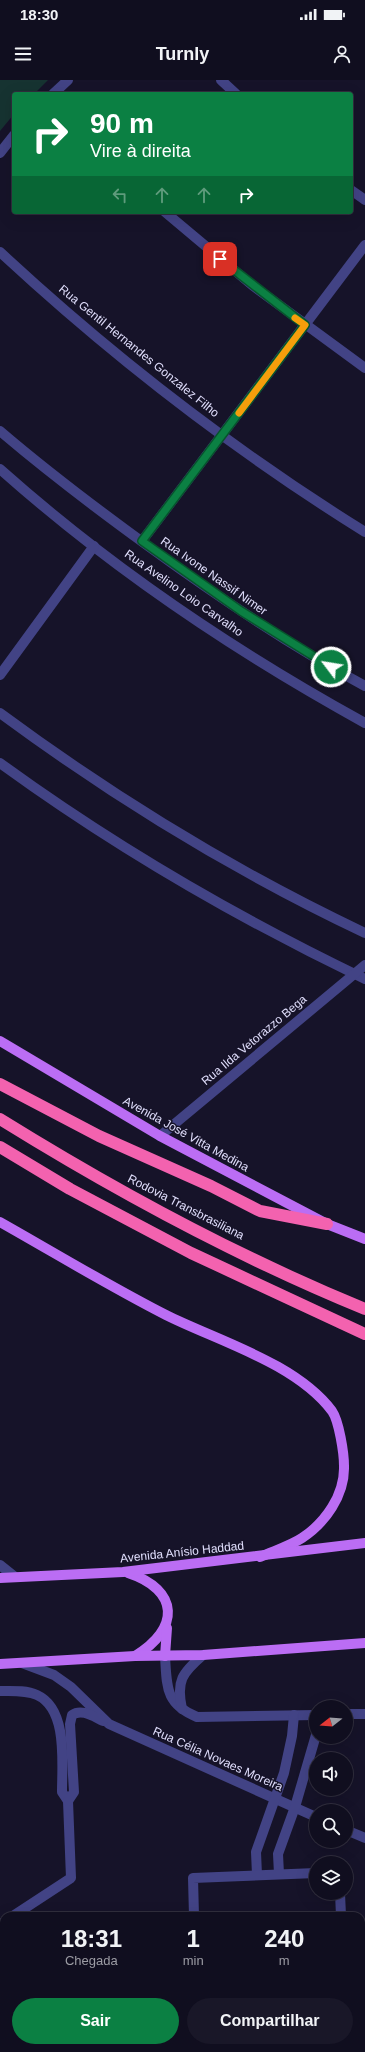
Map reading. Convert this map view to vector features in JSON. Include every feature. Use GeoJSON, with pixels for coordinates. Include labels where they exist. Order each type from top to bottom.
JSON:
{"type":"FeatureCollection","features":[{"type":"Feature","properties":{"kind":"highway"},"geometry":{"type":"LineString","coordinates":[[0,1084],[98,1136],[211,1186],[260,1211],[327,1224]]}},
{"type":"Feature","properties":{"kind":"highway","name":"Rodovia Transbrasiliana"},"geometry":{"type":"LineString","coordinates":[[0,1119],[99,1178],[168,1216],[312,1287],[365,1309]]}},
{"type":"Feature","properties":{"kind":"highway"},"geometry":{"type":"LineString","coordinates":[[0,1147],[70,1189],[191,1253],[365,1334]]}},
{"type":"Feature","properties":{"kind":"main road","name":"Avenida José Vitta Medina"},"geometry":{"type":"LineString","coordinates":[[0,1041],[160,1136],[327,1224],[365,1239]]}},
{"type":"Feature","properties":{"kind":"main road"},"geometry":{"type":"LineString","coordinates":[[0,1222],[166,1315],[294,1376],[314,1391],[333,1412],[344,1450],[344,1474],[339,1495],[323,1520],[301,1539],[260,1557]]}},
{"type":"Feature","properties":{"kind":"main road","name":"Avenida Anísio Haddad"},"geometry":{"type":"LineString","coordinates":[[0,1578],[124,1572],[260,1557],[365,1543]]}},
{"type":"Feature","properties":{"kind":"main road"},"geometry":{"type":"LineString","coordinates":[[124,1572],[148,1582],[160,1592],[165,1601],[168,1611],[165,1656]]}},
{"type":"Feature","properties":{"kind":"main road"},"geometry":{"type":"LineString","coordinates":[[135,1656],[159,1637],[167,1625]]}},
{"type":"Feature","properties":{"kind":"main road"},"geometry":{"type":"LineString","coordinates":[[0,1664],[135,1656],[204,1655],[365,1643]]}},
{"type":"Feature","properties":{"kind":"street"},"geometry":{"type":"LineString","coordinates":[[55,92],[68,80]]}},
{"type":"Feature","properties":{"kind":"street"},"geometry":{"type":"LineString","coordinates":[[221,80],[234,92]]}},
{"type":"Feature","properties":{"kind":"street"},"geometry":{"type":"LineString","coordinates":[[0,153],[12,138]]}},
{"type":"Feature","properties":{"kind":"street"},"geometry":{"type":"LineString","coordinates":[[353,191],[365,200]]}},
{"type":"Feature","properties":{"kind":"street"},"geometry":{"type":"LineString","coordinates":[[167,214],[252,285],[365,368]]}},
{"type":"Feature","properties":{"kind":"street"},"geometry":{"type":"LineString","coordinates":[[142,541],[365,245]]}},
{"type":"Feature","properties":{"kind":"street","name":"Rua Gentil Hernandes Gonzalez Filho"},"geometry":{"type":"LineString","coordinates":[[0,252],[116,352],[222,434],[292,484],[365,532]]}},
{"type":"Feature","properties":{"kind":"street","name":"Rua Ivone Nassif Nimer"},"geometry":{"type":"LineString","coordinates":[[0,431],[67,487],[241,611],[292,644],[365,686]]}},
{"type":"Feature","properties":{"kind":"street","name":"Rua Avelino Loio Carvalho"},"geometry":{"type":"LineString","coordinates":[[0,469],[94,546],[215,632],[365,723]]}},
{"type":"Feature","properties":{"kind":"street"},"geometry":{"type":"LineString","coordinates":[[0,675],[94,546]]}},
{"type":"Feature","properties":{"kind":"street"},"geometry":{"type":"LineString","coordinates":[[0,713],[79,770],[180,834],[283,892],[365,933]]}},
{"type":"Feature","properties":{"kind":"street"},"geometry":{"type":"LineString","coordinates":[[0,763],[75,815],[189,886],[277,935],[365,979]]}},
{"type":"Feature","properties":{"kind":"street","name":"Rua Ilda Vetorazzo Bega"},"geometry":{"type":"LineString","coordinates":[[160,1136],[365,965]]}},
{"type":"Feature","properties":{"kind":"street"},"geometry":{"type":"LineString","coordinates":[[0,1565],[15,1577]]}},
{"type":"Feature","properties":{"kind":"street"},"geometry":{"type":"LineString","coordinates":[[183,1711],[179,1696],[179,1685],[183,1674],[204,1655]]}},
{"type":"Feature","properties":{"kind":"street"},"geometry":{"type":"LineString","coordinates":[[165,1656],[169,1690],[173,1701],[183,1711],[197,1717],[309,1715]]}},
{"type":"Feature","properties":{"kind":"street","name":"Rua Célia Novaes Moreira"},"geometry":{"type":"LineString","coordinates":[[22,1663],[54,1675],[71,1687],[109,1724]]}},
{"type":"Feature","properties":{"kind":"street"},"geometry":{"type":"LineString","coordinates":[[0,1691],[36,1694],[51,1707],[65,1724],[72,1760],[74,1792],[68,1801]]}},
{"type":"Feature","properties":{"kind":"street","name":"Rua Célia Novaes Moreira"},"geometry":{"type":"LineString","coordinates":[[65,1724],[72,1715],[79,1712],[309,1814]]}},
{"type":"Feature","properties":{"kind":"street"},"geometry":{"type":"LineString","coordinates":[[353,1714],[365,1714]]}},
{"type":"Feature","properties":{"kind":"street"},"geometry":{"type":"LineString","coordinates":[[257,1875],[256,1852],[284,1773],[292,1736],[294,1716]]}},
{"type":"Feature","properties":{"kind":"street"},"geometry":{"type":"LineString","coordinates":[[19,1912],[71,1878],[68,1801],[62,1792],[62,1761],[65,1724]]}},
{"type":"Feature","properties":{"kind":"street"},"geometry":{"type":"LineString","coordinates":[[279,1874],[278,1854],[295,1808],[313,1744]]}},
{"type":"Feature","properties":{"kind":"street"},"geometry":{"type":"LineString","coordinates":[[62,1761],[66,1758],[72,1760]]}},
{"type":"Feature","properties":{"kind":"street"},"geometry":{"type":"LineString","coordinates":[[353,1833],[365,1838]]}},
{"type":"Feature","properties":{"kind":"street"},"geometry":{"type":"LineString","coordinates":[[194,1912],[192,1878],[309,1873]]}},
{"type":"Feature","properties":{"kind":"street"},"geometry":{"type":"LineString","coordinates":[[340,1900],[341,1912]]}},
{"type":"Feature","properties":{"kind":"green space"},"geometry":{"type":"Polygon","coordinates":[[[0,80],[48,80],[36,92],[12,92],[12,116],[0,131],[0,80]]]}},
{"type":"Feature","properties":{"kind":"slow traffic"},"geometry":{"type":"LineString","coordinates":[[239,413],[305,325],[295,318]]}},
{"type":"Feature","properties":{"kind":"route"},"geometry":{"type":"LineString","coordinates":[[220,259],[305,325],[142,541],[241,611],[331,667]]}}]}
